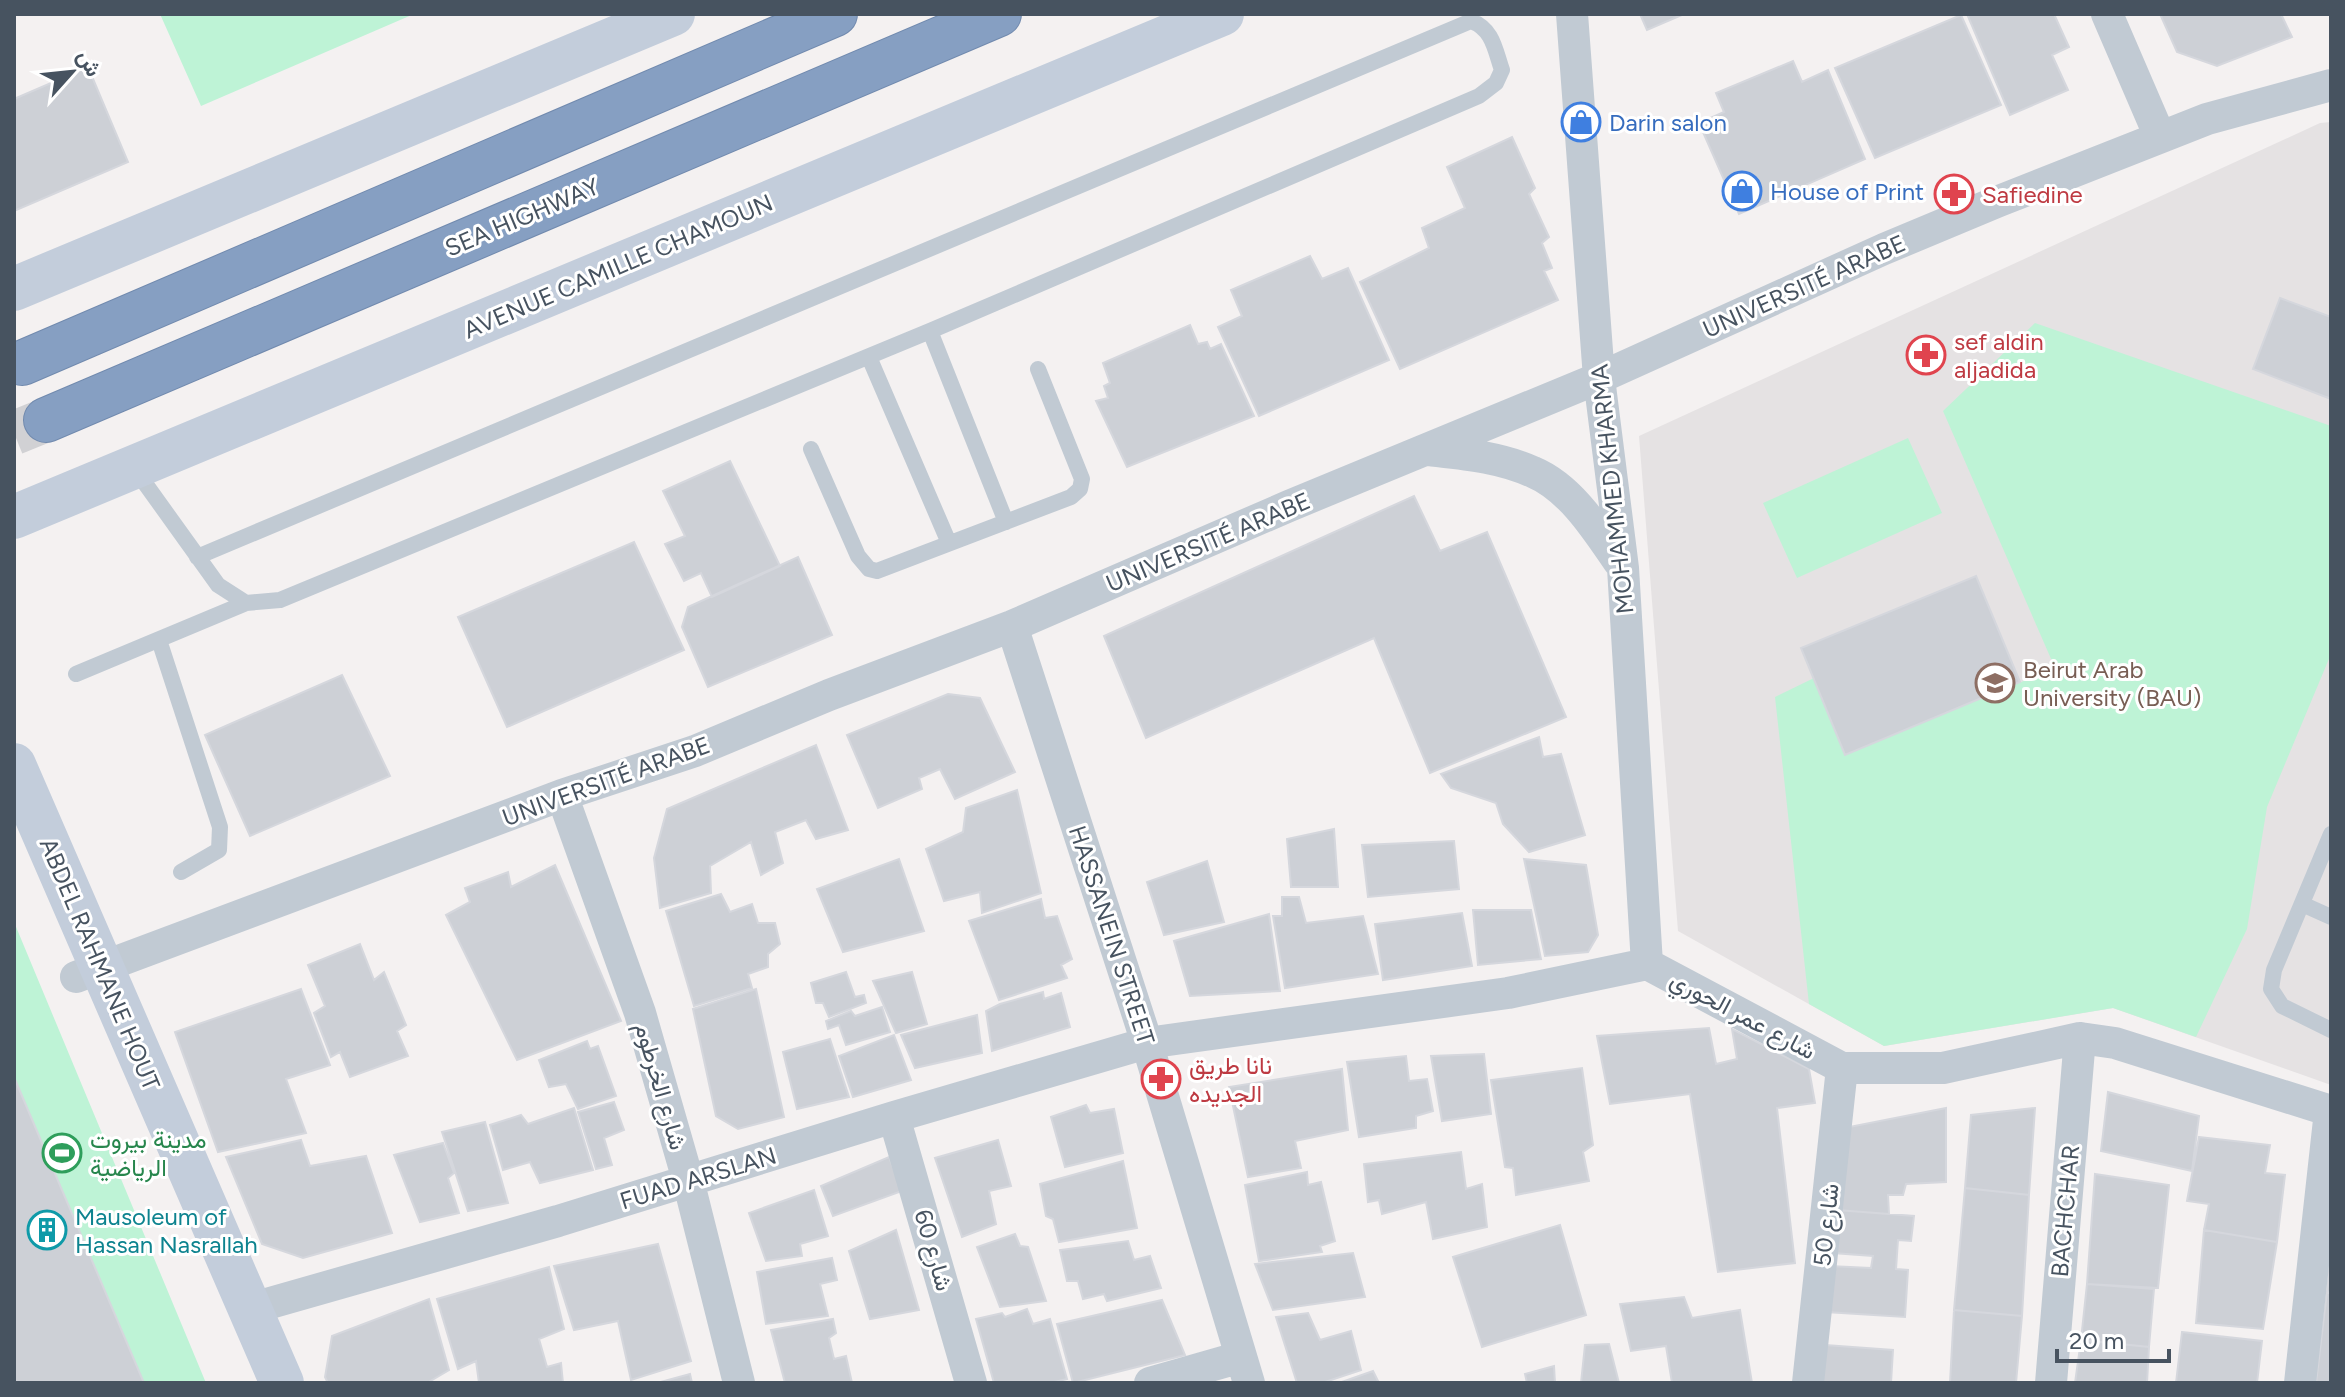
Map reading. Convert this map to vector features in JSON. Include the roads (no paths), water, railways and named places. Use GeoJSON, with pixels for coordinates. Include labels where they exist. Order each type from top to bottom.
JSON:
{"type":"FeatureCollection","features":[{"type":"Feature","properties":{"kind":"highway"},"geometry":{"type":"LineString","coordinates":[[22,363],[835,14]]}},
{"type":"Feature","properties":{"kind":"highway","name":"SEA HIGHWAY"},"geometry":{"type":"LineString","coordinates":[[46,420],[999,14]]}},
{"type":"Feature","properties":{"kind":"main road"},"geometry":{"type":"LineString","coordinates":[[14,289],[673,14]]}},
{"type":"Feature","properties":{"kind":"main road","name":"AVENUE CAMILLE CHAMOUN"},"geometry":{"type":"LineString","coordinates":[[24,506],[133,467],[1222,14]]}},
{"type":"Feature","properties":{"kind":"main road","name":"ABDEL RAHMANE HOUT"},"geometry":{"type":"LineString","coordinates":[[14,765],[89,972],[252,1383]]}},
{"type":"Feature","properties":{"kind":"main road","name":"ABDEL RAHMANE HOUT"},"geometry":{"type":"LineString","coordinates":[[14,833],[89,972],[282,1383]]}},
{"type":"Feature","properties":{"kind":"street","name":"MOHAMMED KHARMA"},"geometry":{"type":"LineString","coordinates":[[1572,14],[1599,378],[1623,568],[1647,964]]}},
{"type":"Feature","properties":{"kind":"street"},"geometry":{"type":"LineString","coordinates":[[2107,14],[2160,137]]}},
{"type":"Feature","properties":{"kind":"street","name":"UNIVERSITÉ ARABE"},"geometry":{"type":"LineString","coordinates":[[89,972],[562,795],[695,751],[829,695],[1012,626],[1599,378],[1884,249],[2207,119],[2331,85]]}},
{"type":"Feature","properties":{"kind":"street"},"geometry":{"type":"LineString","coordinates":[[1426,449],[1479,455],[1536,472],[1583,512],[1623,568]]}},
{"type":"Feature","properties":{"kind":"street","name":"HASSANEIN STREET"},"geometry":{"type":"LineString","coordinates":[[1012,626],[1147,1043],[1245,1370]]}},
{"type":"Feature","properties":{"kind":"street","name":"شارع الخرطوم"},"geometry":{"type":"LineString","coordinates":[[562,795],[640,1013],[688,1180],[739,1383]]}},
{"type":"Feature","properties":{"kind":"street","name":"شارع عمر الحوري"},"geometry":{"type":"LineString","coordinates":[[1147,1043],[1508,993],[1647,964],[1842,1068],[1943,1068],[2080,1038],[2143,1051],[2330,1111]]}},
{"type":"Feature","properties":{"kind":"street","name":"BACHCHAR"},"geometry":{"type":"LineString","coordinates":[[2051,1383],[2080,1038]]}},
{"type":"Feature","properties":{"kind":"street","name":"FUAD ARSLAN"},"geometry":{"type":"LineString","coordinates":[[249,1309],[558,1221],[1147,1043]]}},
{"type":"Feature","properties":{"kind":"street","name":"شارع 50"},"geometry":{"type":"LineString","coordinates":[[1808,1383],[1842,1068]]}},
{"type":"Feature","properties":{"kind":"street"},"geometry":{"type":"LineString","coordinates":[[2300,1383],[2330,1111]]}},
{"type":"Feature","properties":{"kind":"street","name":"شارع 60"},"geometry":{"type":"LineString","coordinates":[[894,1117],[971,1383]]}},
{"type":"Feature","properties":{"kind":"street"},"geometry":{"type":"LineString","coordinates":[[1150,1383],[1245,1370]]}},
{"type":"Feature","properties":{"kind":"lane"},"geometry":{"type":"LineString","coordinates":[[76,674],[246,603],[280,600],[869,357],[1479,96],[1496,83],[1502,70],[1492,39],[1483,25],[1471,21],[197,557]]}},
{"type":"Feature","properties":{"kind":"lane"},"geometry":{"type":"LineString","coordinates":[[930,331],[1006,522]]}},
{"type":"Feature","properties":{"kind":"lane"},"geometry":{"type":"LineString","coordinates":[[869,357],[949,543]]}},
{"type":"Feature","properties":{"kind":"lane"},"geometry":{"type":"LineString","coordinates":[[811,449],[858,556],[869,569],[877,571],[1071,497],[1080,489],[1082,479],[1038,369]]}},
{"type":"Feature","properties":{"kind":"lane"},"geometry":{"type":"LineString","coordinates":[[133,467],[218,585],[246,603]]}},
{"type":"Feature","properties":{"kind":"lane"},"geometry":{"type":"LineString","coordinates":[[159,640],[220,827],[219,850],[181,872]]}},
{"type":"Feature","properties":{"kind":"lane"},"geometry":{"type":"LineString","coordinates":[[2331,834],[2274,970],[2271,989],[2282,1006],[2331,1030]]}},
{"type":"Feature","properties":{"kind":"lane"},"geometry":{"type":"LineString","coordinates":[[2302,904],[2331,917]]}},
{"type":"Feature","properties":{"kind":"tunnel"},"geometry":{"type":"LineString","coordinates":[[14,433],[46,420]]}},
{"type":"Feature","properties":{"kind":"place","name":"Darin salon"},"geometry":{"type":"Point","coordinates":[1581,122]}},
{"type":"Feature","properties":{"kind":"place","name":"House of Print"},"geometry":{"type":"Point","coordinates":[1742,191]}},
{"type":"Feature","properties":{"kind":"place","name":"Safiedine"},"geometry":{"type":"Point","coordinates":[1954,194]}},
{"type":"Feature","properties":{"kind":"place","name":"sef aldin aljadida"},"geometry":{"type":"Point","coordinates":[1926,355]}},
{"type":"Feature","properties":{"kind":"place","name":"Beirut Arab University (BAU)"},"geometry":{"type":"Point","coordinates":[1995,683]}},
{"type":"Feature","properties":{"kind":"place","name":"نانا طريق الجديده"},"geometry":{"type":"Point","coordinates":[1161,1079]}},
{"type":"Feature","properties":{"kind":"place","name":"مدينة بيروت الرياضية"},"geometry":{"type":"Point","coordinates":[62,1153]}},
{"type":"Feature","properties":{"kind":"place","name":"Mausoleum of Hassan Nasrallah"},"geometry":{"type":"Point","coordinates":[47,1230]}}]}
